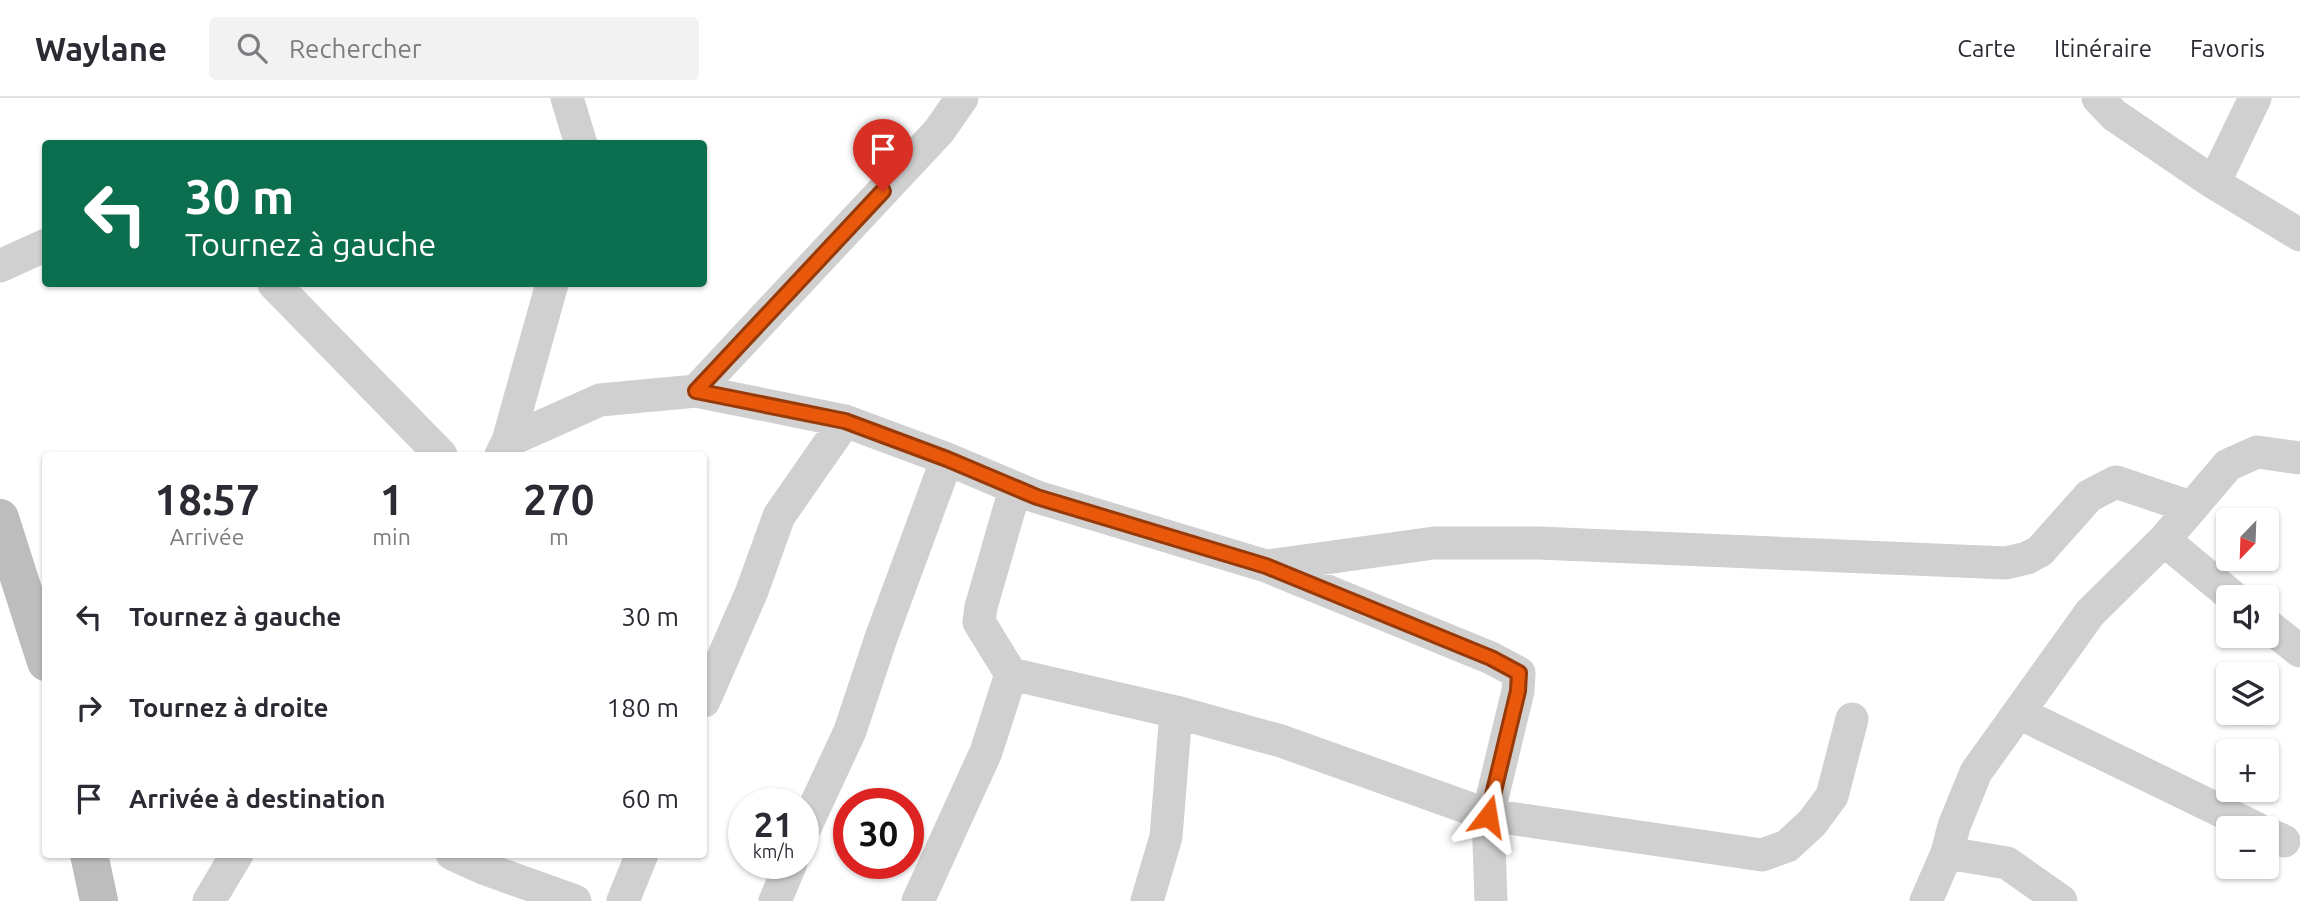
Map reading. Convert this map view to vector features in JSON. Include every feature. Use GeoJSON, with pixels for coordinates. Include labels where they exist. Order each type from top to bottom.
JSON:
{"type":"FeatureCollection","features":[{"type":"Feature","properties":{"kind":"street"},"geometry":{"type":"LineString","coordinates":[[567,98],[580,140]]}},
{"type":"Feature","properties":{"kind":"street"},"geometry":{"type":"LineString","coordinates":[[696,391],[939,131],[962,98]]}},
{"type":"Feature","properties":{"kind":"street"},"geometry":{"type":"LineString","coordinates":[[2098,98],[2114,115],[2214,183],[2300,235]]}},
{"type":"Feature","properties":{"kind":"street"},"geometry":{"type":"LineString","coordinates":[[2214,183],[2255,98]]}},
{"type":"Feature","properties":{"kind":"street"},"geometry":{"type":"LineString","coordinates":[[0,266],[42,248]]}},
{"type":"Feature","properties":{"kind":"street"},"geometry":{"type":"LineString","coordinates":[[277,287],[438,452]]}},
{"type":"Feature","properties":{"kind":"street"},"geometry":{"type":"LineString","coordinates":[[505,448],[551,287]]}},
{"type":"Feature","properties":{"kind":"street"},"geometry":{"type":"LineString","coordinates":[[505,448],[600,400],[696,391],[845,421],[947,459],[1015,489],[1266,566],[1491,658],[1519,673],[1518,691],[1488,816],[1491,901]]}},
{"type":"Feature","properties":{"kind":"street"},"geometry":{"type":"LineString","coordinates":[[707,694],[752,591],[779,516],[845,421]]}},
{"type":"Feature","properties":{"kind":"street"},"geometry":{"type":"LineString","coordinates":[[1926,901],[1947,853],[1954,826],[1976,772],[2090,613],[2164,540],[2228,465],[2257,452],[2300,458]]}},
{"type":"Feature","properties":{"kind":"street"},"geometry":{"type":"LineString","coordinates":[[819,798],[850,731],[947,459]]}},
{"type":"Feature","properties":{"kind":"street"},"geometry":{"type":"LineString","coordinates":[[1266,566],[1434,543],[1538,543],[2006,563],[2026,558],[2039,551],[2089,496],[2116,482],[2190,507]]}},
{"type":"Feature","properties":{"kind":"street"},"geometry":{"type":"LineString","coordinates":[[1015,489],[979,622],[1011,674],[1176,712],[1281,741],[1488,816],[1762,855],[1787,846],[1812,823],[1832,796],[1853,719]]}},
{"type":"Feature","properties":{"kind":"street"},"geometry":{"type":"LineString","coordinates":[[0,518],[42,649]]}},
{"type":"Feature","properties":{"kind":"street"},"geometry":{"type":"LineString","coordinates":[[2164,540],[2218,585]]}},
{"type":"Feature","properties":{"kind":"street"},"geometry":{"type":"LineString","coordinates":[[2279,634],[2300,651]]}},
{"type":"Feature","properties":{"kind":"street"},"geometry":{"type":"LineString","coordinates":[[918,901],[986,752],[1011,674]]}},
{"type":"Feature","properties":{"kind":"street"},"geometry":{"type":"LineString","coordinates":[[1147,901],[1166,837],[1176,712]]}},
{"type":"Feature","properties":{"kind":"street"},"geometry":{"type":"LineString","coordinates":[[2019,713],[2231,816]]}},
{"type":"Feature","properties":{"kind":"street"},"geometry":{"type":"LineString","coordinates":[[1947,853],[2007,863],[2062,901]]}},
{"type":"Feature","properties":{"kind":"street"},"geometry":{"type":"LineString","coordinates":[[90,858],[99,901]]}},
{"type":"Feature","properties":{"kind":"street"},"geometry":{"type":"LineString","coordinates":[[209,901],[235,858]]}},
{"type":"Feature","properties":{"kind":"street"},"geometry":{"type":"LineString","coordinates":[[623,901],[640,858]]}},
{"type":"Feature","properties":{"kind":"street"},"geometry":{"type":"LineString","coordinates":[[487,861],[575,901]]}},
{"type":"Feature","properties":{"kind":"street"},"geometry":{"type":"LineString","coordinates":[[775,901],[784,879]]}},
{"type":"Feature","properties":{"kind":"route"},"geometry":{"type":"LineString","coordinates":[[883,191],[696,391],[845,421],[947,459],[1037,497],[1266,566],[1491,658],[1519,673],[1518,691],[1488,816]]}}]}
